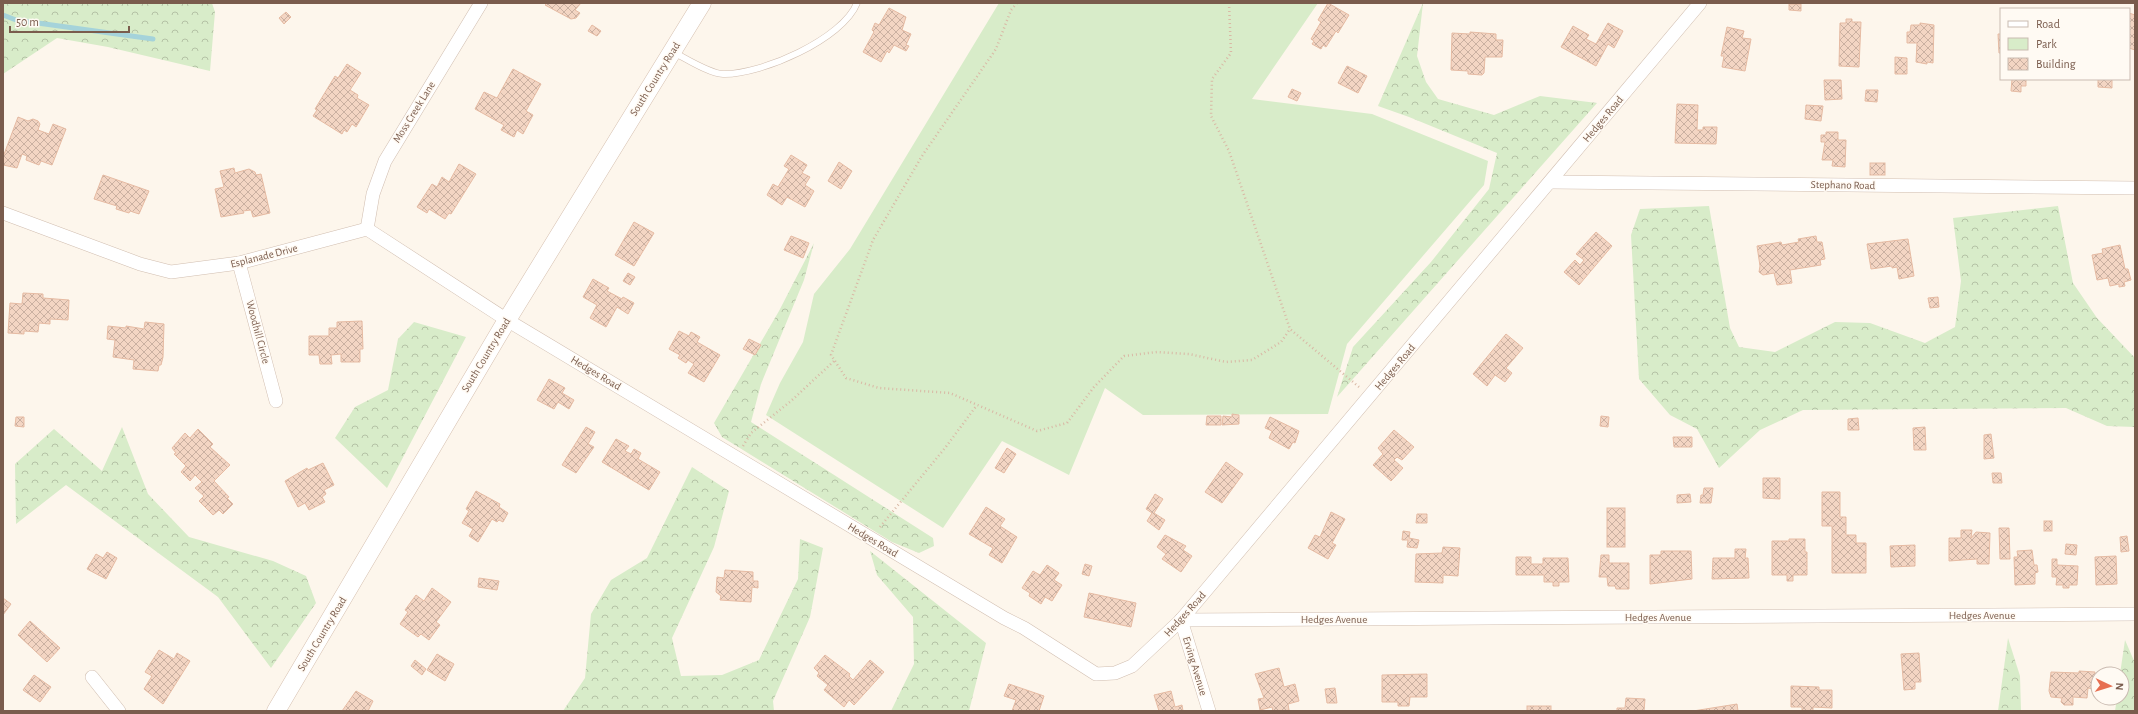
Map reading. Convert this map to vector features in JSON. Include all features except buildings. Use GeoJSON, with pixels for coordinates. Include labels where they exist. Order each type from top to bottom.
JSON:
{"type":"FeatureCollection","features":[{"type":"Feature","properties":{"kind":"main road","name":"South Country Road"},"geometry":{"type":"LineString","coordinates":[[276,711],[507,320],[702,3]]}},
{"type":"Feature","properties":{"kind":"street","name":"Moss Creek Lane"},"geometry":{"type":"LineString","coordinates":[[366,229],[373,194],[385,161],[481,3]]}},
{"type":"Feature","properties":{"kind":"street","name":"Hedges Road"},"geometry":{"type":"LineString","coordinates":[[507,320],[1004,618],[1024,628],[1096,674],[1115,673],[1132,666],[1181,620],[1700,3]]}},
{"type":"Feature","properties":{"kind":"street","name":"Stephano Road"},"geometry":{"type":"LineString","coordinates":[[1550,182],[2135,188]]}},
{"type":"Feature","properties":{"kind":"street","name":"Esplanade Drive"},"geometry":{"type":"LineString","coordinates":[[3,213],[140,264],[171,272],[239,263],[366,229]]}},
{"type":"Feature","properties":{"kind":"street"},"geometry":{"type":"LineString","coordinates":[[366,229],[507,320]]}},
{"type":"Feature","properties":{"kind":"street","name":"Woodhill Circle"},"geometry":{"type":"LineString","coordinates":[[239,263],[276,401]]}},
{"type":"Feature","properties":{"kind":"street","name":"Hedges Avenue"},"geometry":{"type":"LineString","coordinates":[[1181,620],[2135,614]]}},
{"type":"Feature","properties":{"kind":"street","name":"Erving Avenue"},"geometry":{"type":"LineString","coordinates":[[1181,620],[1210,711]]}},
{"type":"Feature","properties":{"kind":"street"},"geometry":{"type":"LineString","coordinates":[[92,677],[119,711]]}},
{"type":"Feature","properties":{"kind":"lane"},"geometry":{"type":"LineString","coordinates":[[672,51],[722,74],[772,64],[806,49],[836,30],[857,3]]}},
{"type":"Feature","properties":{"kind":"path"},"geometry":{"type":"LineString","coordinates":[[1017,3],[1011,10],[996,49],[922,156],[873,240],[830,355],[846,378],[880,388],[950,393],[1037,431],[1067,423],[1094,387],[1124,356],[1157,352],[1189,354],[1226,362],[1252,360],[1281,342],[1290,329]]}},
{"type":"Feature","properties":{"kind":"path"},"geometry":{"type":"LineString","coordinates":[[1228,3],[1231,53],[1212,79],[1211,116],[1229,151],[1290,329],[1370,397]]}},
{"type":"Feature","properties":{"kind":"path"},"geometry":{"type":"LineString","coordinates":[[737,458],[752,433],[791,401],[834,361]]}},
{"type":"Feature","properties":{"kind":"path"},"geometry":{"type":"LineString","coordinates":[[871,538],[945,448],[977,405]]}},
{"type":"Feature","properties":{"kind":"green space"},"geometry":{"type":"Polygon","coordinates":[[[3,3],[212,3],[215,12],[210,71],[108,47],[57,38],[3,74],[3,3]]]}},
{"type":"Feature","properties":{"kind":"green space"},"geometry":{"type":"Polygon","coordinates":[[[999,3],[1318,3],[1252,99],[1372,114],[1488,161],[1484,185],[1347,344],[1328,414],[1143,415],[1105,388],[1069,475],[1002,441],[943,528],[766,415],[780,383],[803,342],[814,294],[850,249],[999,3]]]}},
{"type":"Feature","properties":{"kind":"green space"},"geometry":{"type":"Polygon","coordinates":[[[1423,3],[1417,56],[1426,82],[1438,99],[1494,115],[1540,96],[1597,103],[1337,397],[1353,347],[1431,262],[1489,189],[1497,153],[1378,106],[1423,3]]]}},
{"type":"Feature","properties":{"kind":"green space"},"geometry":{"type":"Polygon","coordinates":[[[1709,206],[1730,328],[1739,347],[1775,352],[1835,322],[1870,323],[1925,343],[1955,327],[1961,281],[1953,218],[2058,206],[2073,283],[2097,318],[2135,358],[2135,427],[2107,426],[2066,408],[1803,410],[1760,430],[1719,468],[1697,429],[1670,415],[1639,379],[1631,235],[1640,209],[1709,206]]]}},
{"type":"Feature","properties":{"kind":"green space"},"geometry":{"type":"Polygon","coordinates":[[[814,243],[804,280],[761,384],[751,422],[933,538],[934,546],[919,553],[892,542],[722,437],[714,423],[779,311],[814,243]]]}},
{"type":"Feature","properties":{"kind":"green space"},"geometry":{"type":"Polygon","coordinates":[[[414,322],[466,337],[387,488],[335,438],[355,407],[388,390],[398,339],[414,322]]]}},
{"type":"Feature","properties":{"kind":"green space"},"geometry":{"type":"Polygon","coordinates":[[[122,427],[148,494],[189,537],[273,561],[306,576],[316,603],[271,668],[218,597],[66,485],[16,524],[15,464],[54,429],[102,471],[122,427]]]}},
{"type":"Feature","properties":{"kind":"green space"},"geometry":{"type":"Polygon","coordinates":[[[692,467],[729,491],[714,547],[672,638],[681,676],[722,675],[759,660],[798,579],[800,539],[823,548],[810,617],[773,701],[774,711],[563,711],[585,678],[591,614],[611,580],[647,558],[692,467]]]}},
{"type":"Feature","properties":{"kind":"green space"},"geometry":{"type":"Polygon","coordinates":[[[870,551],[986,643],[969,711],[891,711],[914,664],[913,617],[877,575],[870,551]]]}},
{"type":"Feature","properties":{"kind":"green space"},"geometry":{"type":"Polygon","coordinates":[[[2008,638],[2020,676],[2021,711],[1998,711],[2008,638]]]}},
{"type":"Feature","properties":{"kind":"green space"},"geometry":{"type":"Polygon","coordinates":[[[2125,640],[2135,663],[2135,711],[2115,711],[2116,706],[2130,706],[2130,666],[2121,666],[2125,640]]]}},
{"type":"Feature","properties":{"kind":"waterway"},"geometry":{"type":"LineString","coordinates":[[3,15],[16,20],[153,39]]}}]}
